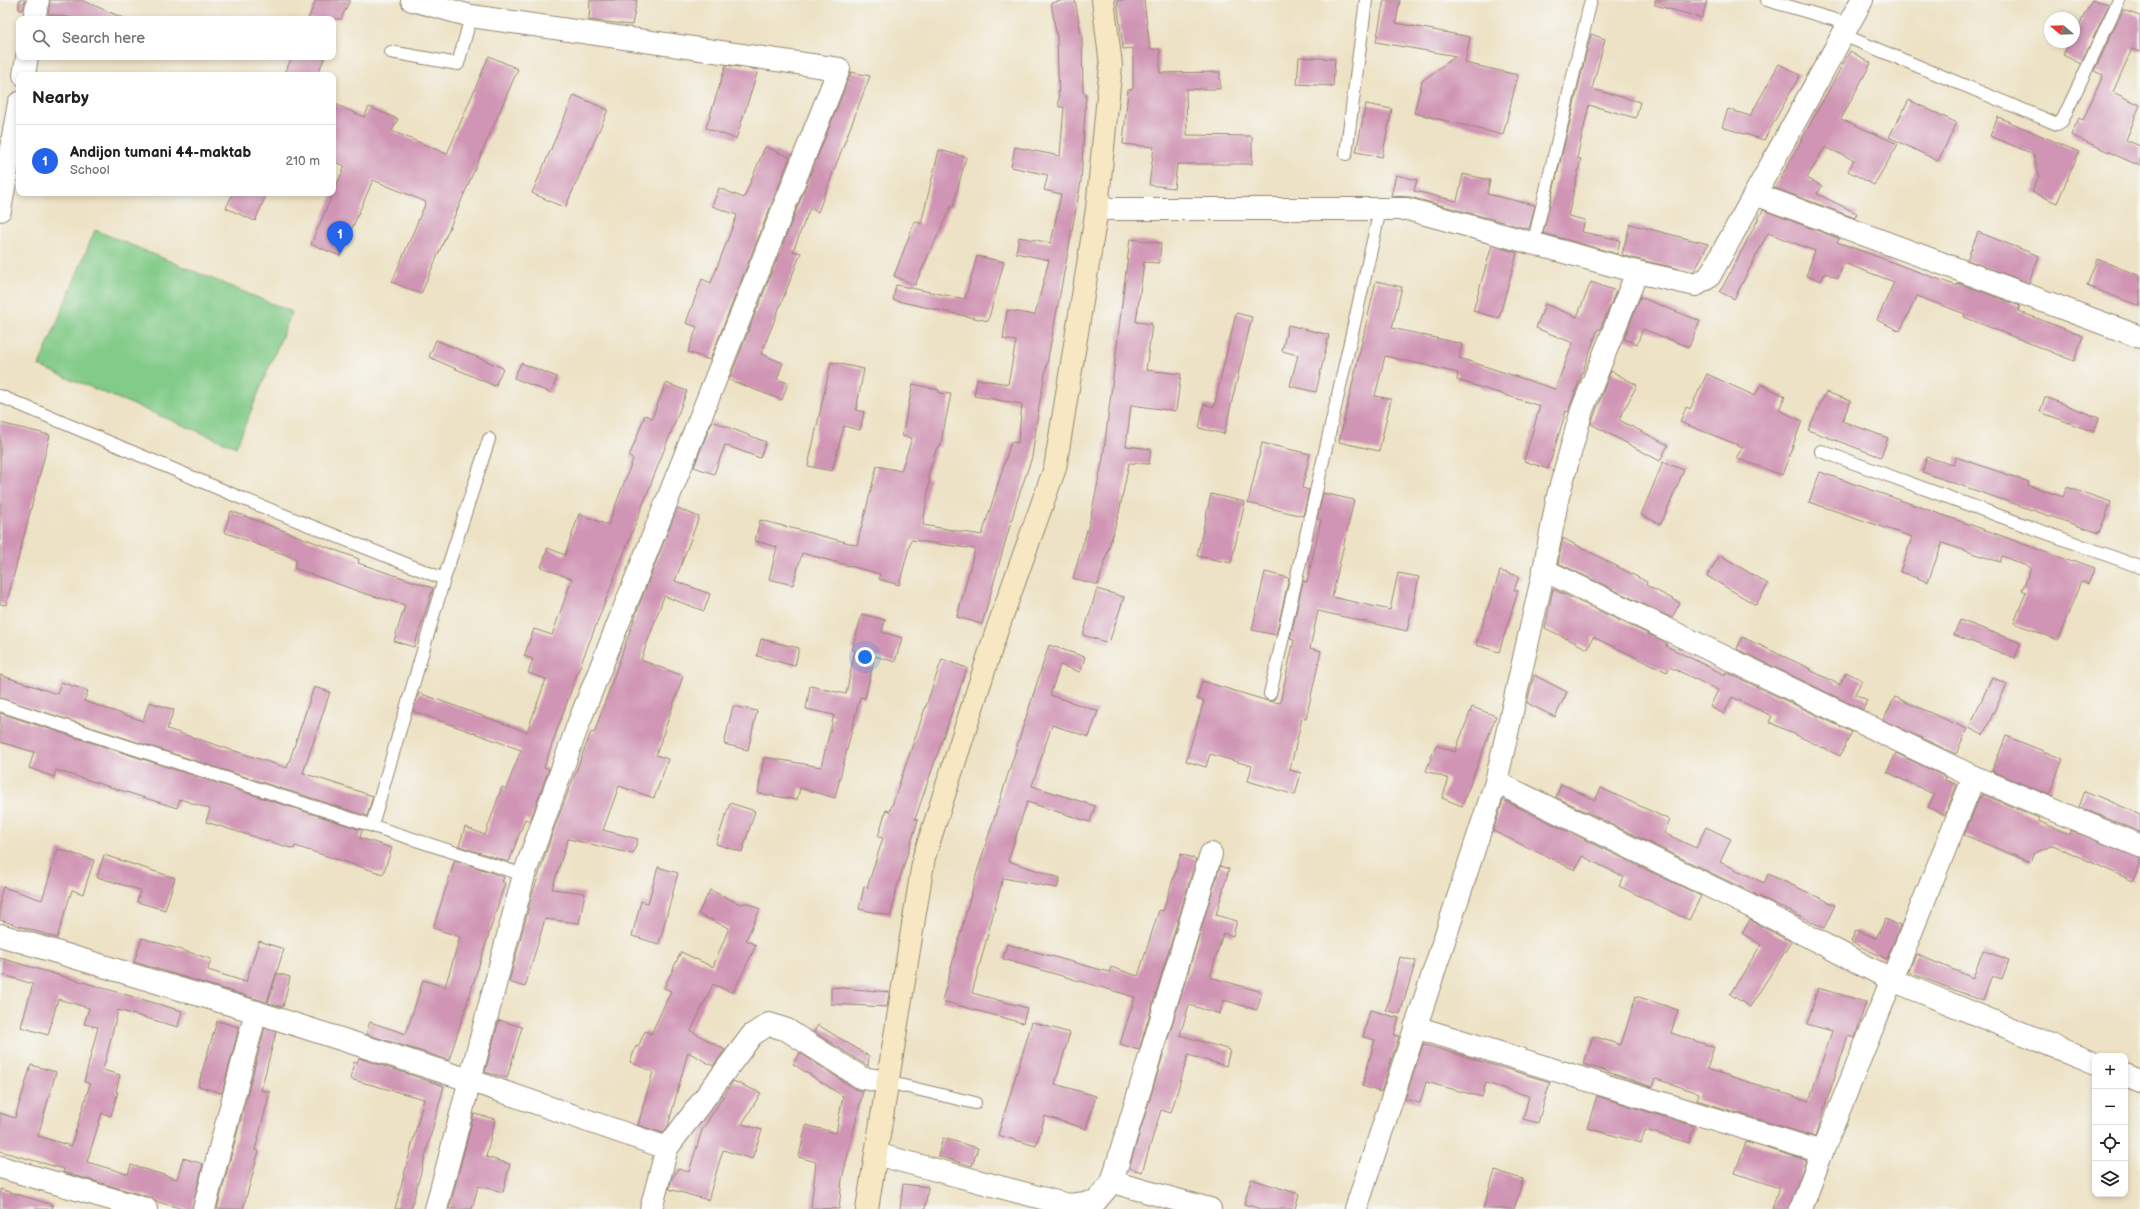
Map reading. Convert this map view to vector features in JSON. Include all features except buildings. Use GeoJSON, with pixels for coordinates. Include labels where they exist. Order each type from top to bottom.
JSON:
{"type":"FeatureCollection","features":[{"type":"Feature","properties":{"kind":"street"},"geometry":{"type":"LineString","coordinates":[[35,16],[38,0]]}},
{"type":"Feature","properties":{"kind":"street"},"geometry":{"type":"LineString","coordinates":[[412,0],[472,8],[839,69],[579,722],[524,875],[436,1209]]}},
{"type":"Feature","properties":{"kind":"street"},"geometry":{"type":"LineString","coordinates":[[867,1209],[924,857],[997,630],[1054,468],[1097,209],[1111,65],[1103,0]]}},
{"type":"Feature","properties":{"kind":"street"},"geometry":{"type":"LineString","coordinates":[[1097,209],[1407,209],[1533,245],[1637,272],[1696,285],[1709,277],[1862,0]]}},
{"type":"Feature","properties":{"kind":"street"},"geometry":{"type":"LineString","coordinates":[[24,72],[26,60]]}},
{"type":"Feature","properties":{"kind":"street"},"geometry":{"type":"LineString","coordinates":[[0,210],[16,120]]}},
{"type":"Feature","properties":{"kind":"street"},"geometry":{"type":"LineString","coordinates":[[1755,194],[2140,337]]}},
{"type":"Feature","properties":{"kind":"street"},"geometry":{"type":"LineString","coordinates":[[1356,1209],[1496,782],[1544,570],[1558,496],[1582,410],[1637,272]]}},
{"type":"Feature","properties":{"kind":"street"},"geometry":{"type":"LineString","coordinates":[[1544,570],[1974,777],[2140,846]]}},
{"type":"Feature","properties":{"kind":"street"},"geometry":{"type":"LineString","coordinates":[[1801,1209],[1822,1152],[1974,777]]}},
{"type":"Feature","properties":{"kind":"street"},"geometry":{"type":"LineString","coordinates":[[1496,782],[1750,906],[1892,980],[2092,1062]]}},
{"type":"Feature","properties":{"kind":"street"},"geometry":{"type":"LineString","coordinates":[[876,1154],[1068,1205],[1095,1202],[1112,1182],[1211,854]]}},
{"type":"Feature","properties":{"kind":"street"},"geometry":{"type":"LineString","coordinates":[[0,935],[256,1012],[469,1080],[667,1148]]}},
{"type":"Feature","properties":{"kind":"street"},"geometry":{"type":"LineString","coordinates":[[204,1209],[256,1012]]}},
{"type":"Feature","properties":{"kind":"street"},"geometry":{"type":"LineString","coordinates":[[651,1209],[667,1148],[752,1034],[770,1024],[787,1030],[862,1078],[888,1082]]}},
{"type":"Feature","properties":{"kind":"street"},"geometry":{"type":"LineString","coordinates":[[1415,1026],[1822,1152]]}},
{"type":"Feature","properties":{"kind":"street"},"geometry":{"type":"LineString","coordinates":[[2128,1077],[2140,1082]]}},
{"type":"Feature","properties":{"kind":"street"},"geometry":{"type":"LineString","coordinates":[[0,1167],[146,1209]]}},
{"type":"Feature","properties":{"kind":"street"},"geometry":{"type":"LineString","coordinates":[[1112,1182],[1210,1209]]}},
{"type":"Feature","properties":{"kind":"lane"},"geometry":{"type":"LineString","coordinates":[[1346,154],[1366,0]]}},
{"type":"Feature","properties":{"kind":"lane"},"geometry":{"type":"LineString","coordinates":[[1533,245],[1591,0]]}},
{"type":"Feature","properties":{"kind":"lane"},"geometry":{"type":"LineString","coordinates":[[1767,0],[1846,29],[2057,124],[2062,120],[2119,0]]}},
{"type":"Feature","properties":{"kind":"lane"},"geometry":{"type":"LineString","coordinates":[[391,52],[458,64],[472,8]]}},
{"type":"Feature","properties":{"kind":"lane"},"geometry":{"type":"LineString","coordinates":[[1270,694],[1380,210]]}},
{"type":"Feature","properties":{"kind":"lane"},"geometry":{"type":"LineString","coordinates":[[0,396],[241,498],[444,579]]}},
{"type":"Feature","properties":{"kind":"lane"},"geometry":{"type":"LineString","coordinates":[[372,825],[444,579],[488,439]]}},
{"type":"Feature","properties":{"kind":"lane"},"geometry":{"type":"LineString","coordinates":[[1821,451],[2140,567]]}},
{"type":"Feature","properties":{"kind":"lane"},"geometry":{"type":"LineString","coordinates":[[0,705],[524,875]]}},
{"type":"Feature","properties":{"kind":"lane"},"geometry":{"type":"LineString","coordinates":[[888,1082],[975,1103]]}},
{"type":"Feature","properties":{"kind":"green space"},"geometry":{"type":"Polygon","coordinates":[[[95,230],[292,312],[236,447],[39,366],[95,230]]]}},
{"type":"Feature","properties":{"kind":"place","name":"Andijon tumani 44-maktab"},"geometry":{"type":"Point","coordinates":[340,254]}}]}
